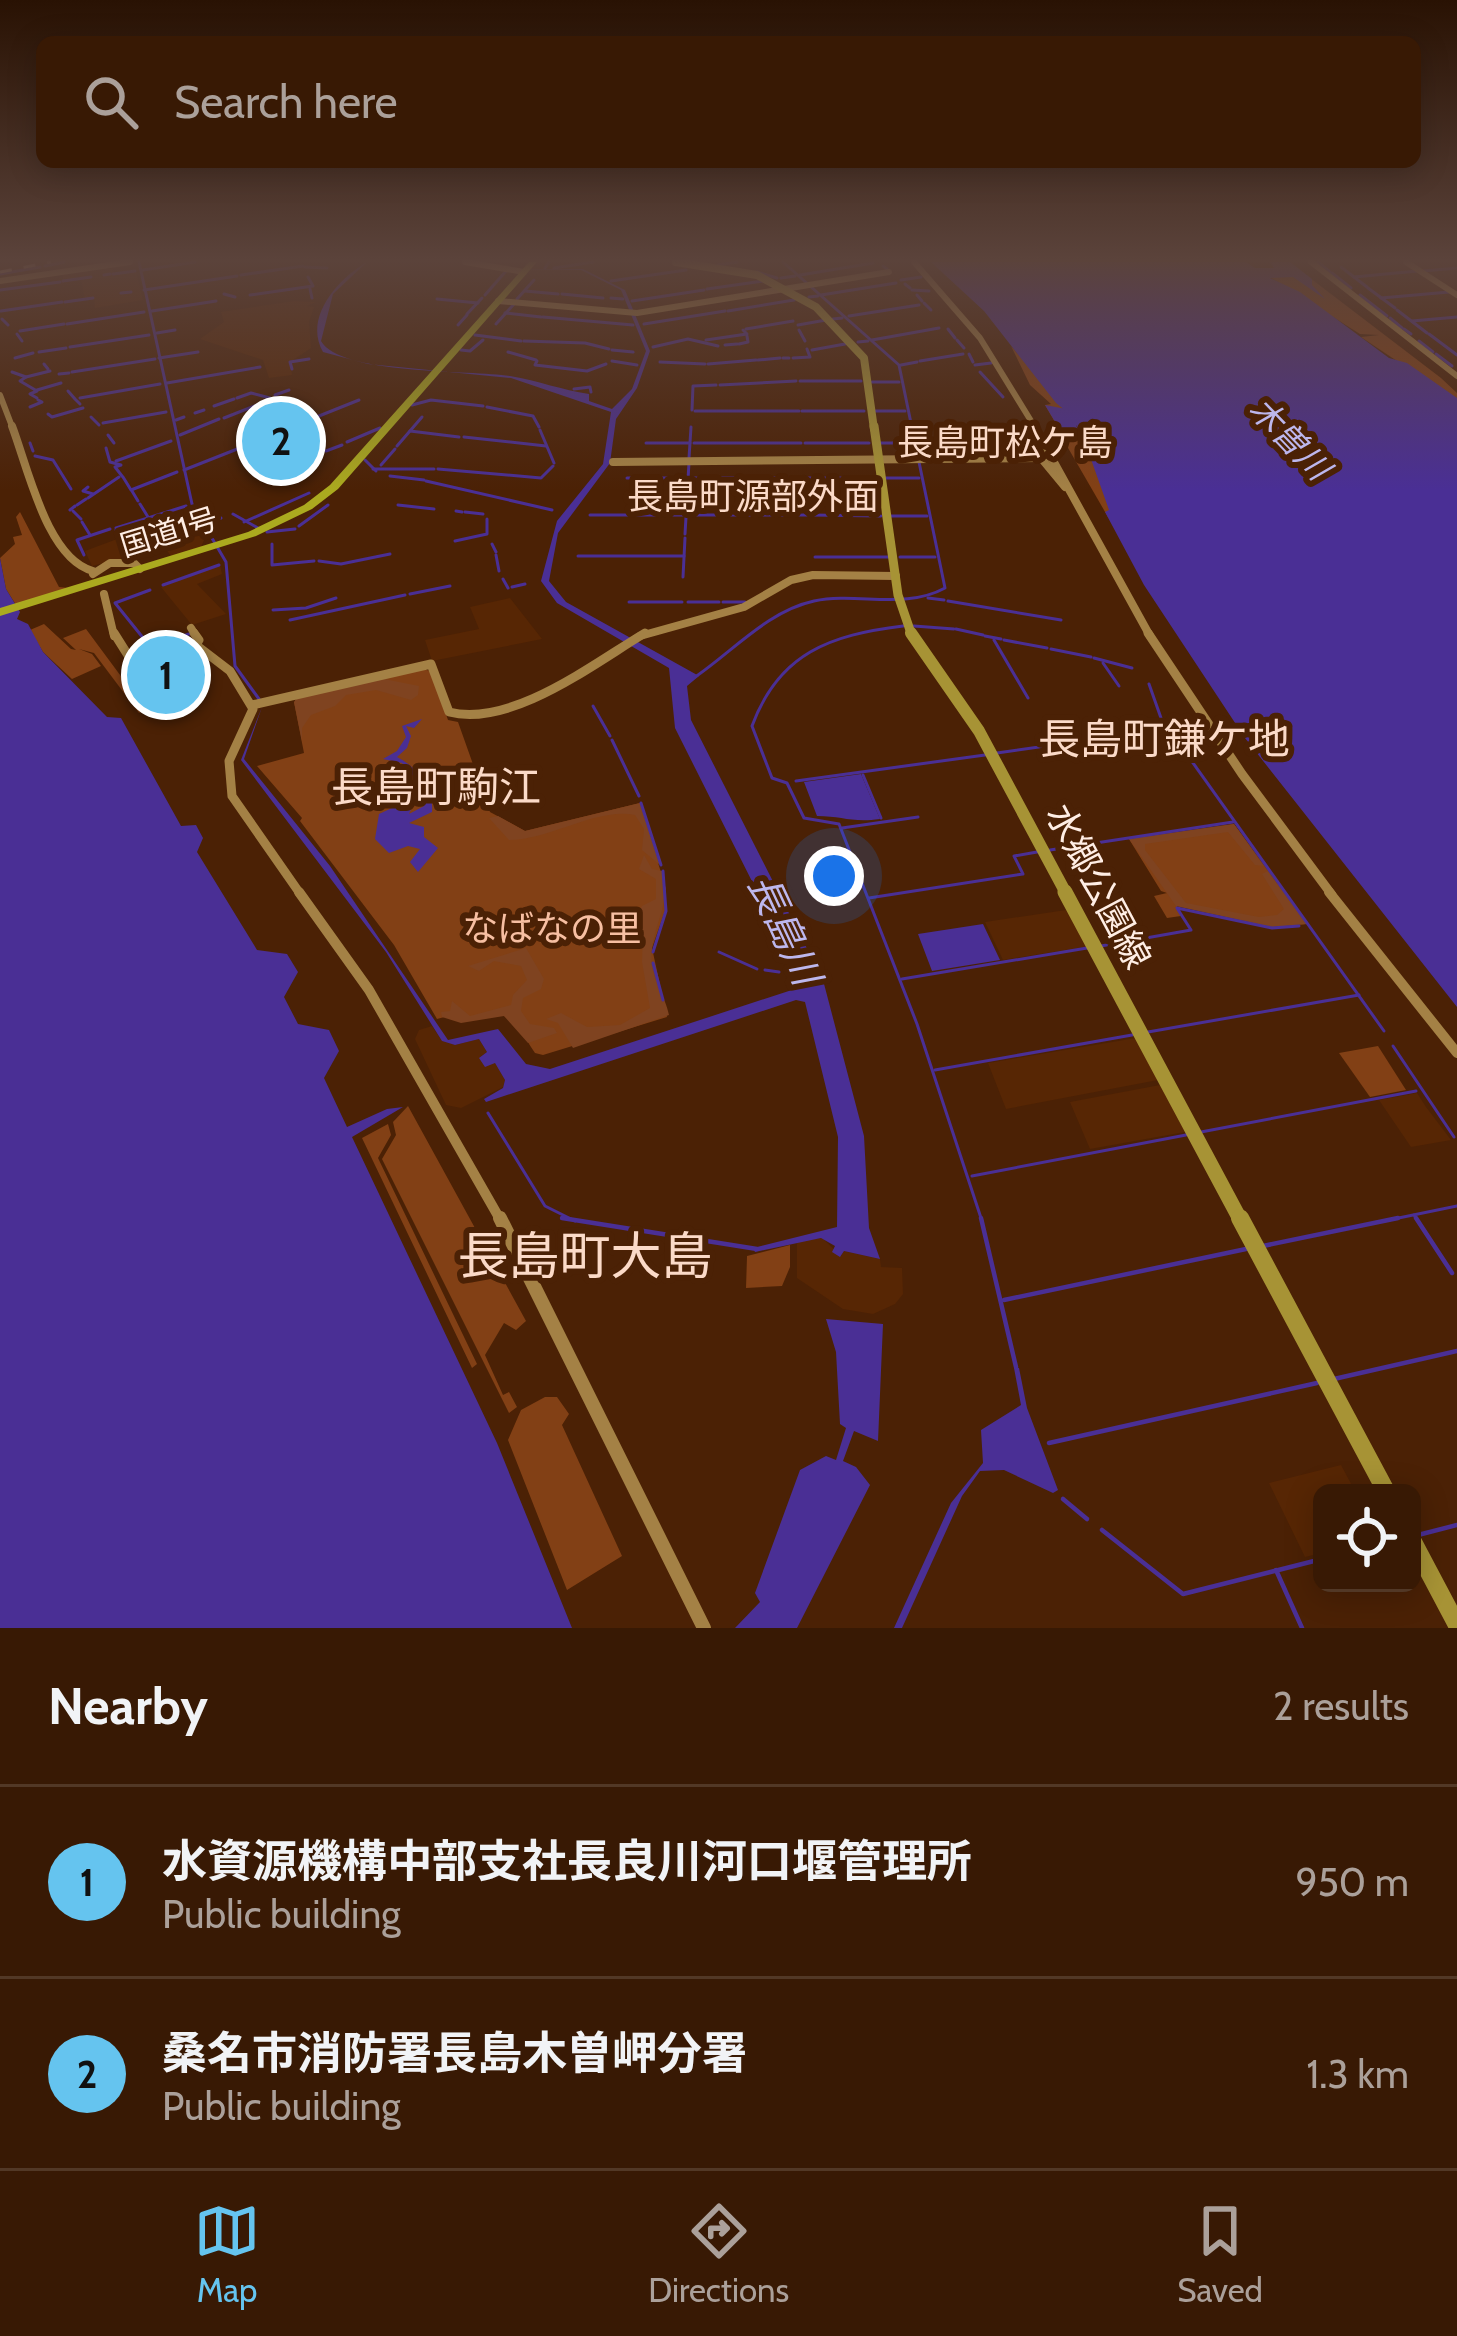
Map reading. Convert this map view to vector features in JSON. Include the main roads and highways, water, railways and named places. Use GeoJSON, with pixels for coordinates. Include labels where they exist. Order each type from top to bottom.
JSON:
{"type":"FeatureCollection","features":[{"type":"Feature","properties":{"kind":"highway","name":"国道1号"},"geometry":{"type":"LineString","coordinates":[[0,612],[279,524],[332,489],[465,338]]}},
{"type":"Feature","properties":{"kind":"main road","name":"水郷公園線"},"geometry":{"type":"LineString","coordinates":[[844,338],[863,356],[899,597],[914,640],[979,731],[1382,1484]]}},
{"type":"Feature","properties":{"kind":"main road"},"geometry":{"type":"LineString","coordinates":[[1421,1557],[1457,1625]]}},
{"type":"Feature","properties":{"kind":"water","name":"長島川"},"geometry":{"type":"Polygon","coordinates":[[[641,338],[645,338],[650,351],[637,388],[616,419],[610,463],[558,533],[549,581],[566,602],[699,676],[687,686],[691,720],[823,980],[864,1136],[869,1228],[880,1259],[844,1251],[840,1257],[832,1252],[835,1246],[821,1238],[755,1252],[753,1248],[837,1227],[838,1137],[805,1002],[796,1000],[486,1102],[503,1088],[505,1080],[495,1063],[485,1067],[479,1058],[487,1052],[479,1039],[455,1045],[442,1041],[386,952],[241,760],[262,707],[244,759],[330,866],[448,1040],[498,1029],[526,1064],[550,1069],[798,988],[781,939],[675,728],[669,668],[557,603],[541,581],[557,521],[603,464],[611,412],[511,378],[447,372],[521,378],[589,394],[589,401],[612,409],[632,389],[646,351],[641,338]]]}},
{"type":"Feature","properties":{"kind":"water","name":"木曽川"},"geometry":{"type":"Polygon","coordinates":[[[1005,338],[1362,338],[1457,398],[1457,1007],[1245,738],[1144,585],[1105,512],[1109,510],[1081,431],[1076,425],[1078,430],[1061,432],[1045,405],[1063,408],[1005,338]]]}},
{"type":"Feature","properties":{"kind":"water"},"geometry":{"type":"Polygon","coordinates":[[[318,339],[333,352],[353,360],[323,352],[318,339]]]}},
{"type":"Feature","properties":{"kind":"water"},"geometry":{"type":"Polygon","coordinates":[[[0,558],[6,589],[20,612],[17,619],[28,624],[43,652],[107,717],[121,718],[181,826],[196,825],[203,838],[197,852],[257,950],[287,954],[298,972],[284,997],[298,1024],[329,1030],[339,1051],[324,1078],[347,1127],[403,1107],[352,1137],[497,1443],[572,1628],[0,1628],[0,558]]]}},
{"type":"Feature","properties":{"kind":"water"},"geometry":{"type":"Polygon","coordinates":[[[422,719],[414,728],[406,726],[411,736],[397,757],[423,779],[430,794],[432,803],[432,812],[409,823],[424,827],[424,837],[438,848],[418,872],[410,862],[420,849],[408,846],[389,853],[375,839],[379,814],[392,808],[373,804],[368,797],[382,786],[392,790],[394,781],[401,779],[415,800],[409,814],[424,806],[426,786],[419,776],[410,775],[402,763],[383,759],[397,751],[406,737],[402,726],[422,719]]]}},
{"type":"Feature","properties":{"kind":"water"},"geometry":{"type":"Polygon","coordinates":[[[861,774],[880,819],[817,816],[804,782],[861,774]]]}},
{"type":"Feature","properties":{"kind":"water"},"geometry":{"type":"Polygon","coordinates":[[[983,924],[1000,960],[932,971],[918,934],[983,924]]]}},
{"type":"Feature","properties":{"kind":"water"},"geometry":{"type":"Polygon","coordinates":[[[826,1319],[883,1324],[878,1441],[854,1431],[843,1461],[856,1467],[870,1485],[797,1628],[735,1628],[760,1602],[755,1593],[800,1470],[826,1456],[836,1460],[846,1428],[840,1424],[836,1352],[826,1319]]]}},
{"type":"Feature","properties":{"kind":"water"},"geometry":{"type":"Polygon","coordinates":[[[1014,1368],[1019,1368],[1027,1408],[1058,1490],[1053,1493],[1004,1470],[980,1471],[962,1496],[902,1628],[894,1628],[951,1503],[983,1463],[981,1430],[1021,1405],[1014,1368]]]}},
{"type":"Feature","properties":{"kind":"waterway"},"geometry":{"type":"LineString","coordinates":[[70,347],[129,338]]}},
{"type":"Feature","properties":{"kind":"waterway"},"geometry":{"type":"LineString","coordinates":[[156,338],[160,358]]}},
{"type":"Feature","properties":{"kind":"waterway"},"geometry":{"type":"LineString","coordinates":[[498,338],[521,341]]}},
{"type":"Feature","properties":{"kind":"waterway"},"geometry":{"type":"LineString","coordinates":[[706,340],[720,338]]}},
{"type":"Feature","properties":{"kind":"waterway"},"geometry":{"type":"LineString","coordinates":[[739,344],[748,342],[747,338]]}},
{"type":"Feature","properties":{"kind":"waterway"},"geometry":{"type":"LineString","coordinates":[[695,677],[766,623],[797,606],[830,599],[914,598],[945,588],[899,365],[869,338]]}},
{"type":"Feature","properties":{"kind":"waterway"},"geometry":{"type":"LineString","coordinates":[[872,340],[883,338]]}},
{"type":"Feature","properties":{"kind":"waterway"},"geometry":{"type":"LineString","coordinates":[[1434,338],[1457,355]]}},
{"type":"Feature","properties":{"kind":"waterway"},"geometry":{"type":"LineString","coordinates":[[653,347],[688,339],[718,346]]}},
{"type":"Feature","properties":{"kind":"waterway"},"geometry":{"type":"LineString","coordinates":[[461,350],[470,351],[483,340]]}},
{"type":"Feature","properties":{"kind":"waterway"},"geometry":{"type":"LineString","coordinates":[[957,340],[964,348]]}},
{"type":"Feature","properties":{"kind":"waterway"},"geometry":{"type":"LineString","coordinates":[[524,341],[585,343],[609,349]]}},
{"type":"Feature","properties":{"kind":"waterway"},"geometry":{"type":"LineString","coordinates":[[858,342],[868,341]]}},
{"type":"Feature","properties":{"kind":"waterway"},"geometry":{"type":"LineString","coordinates":[[1419,341],[1433,352]]}},
{"type":"Feature","properties":{"kind":"waterway"},"geometry":{"type":"LineString","coordinates":[[725,345],[737,344]]}},
{"type":"Feature","properties":{"kind":"waterway"},"geometry":{"type":"LineString","coordinates":[[812,350],[845,344]]}},
{"type":"Feature","properties":{"kind":"waterway"},"geometry":{"type":"LineString","coordinates":[[39,352],[66,348]]}},
{"type":"Feature","properties":{"kind":"waterway"},"geometry":{"type":"LineString","coordinates":[[793,358],[810,357],[807,349]]}},
{"type":"Feature","properties":{"kind":"waterway"},"geometry":{"type":"LineString","coordinates":[[612,350],[633,352]]}},
{"type":"Feature","properties":{"kind":"waterway"},"geometry":{"type":"LineString","coordinates":[[160,358],[198,352]]}},
{"type":"Feature","properties":{"kind":"waterway"},"geometry":{"type":"LineString","coordinates":[[508,352],[536,360]]}},
{"type":"Feature","properties":{"kind":"waterway"},"geometry":{"type":"LineString","coordinates":[[15,358],[33,353]]}},
{"type":"Feature","properties":{"kind":"waterway"},"geometry":{"type":"LineString","coordinates":[[920,361],[963,354]]}},
{"type":"Feature","properties":{"kind":"waterway"},"geometry":{"type":"LineString","coordinates":[[969,354],[973,362]]}},
{"type":"Feature","properties":{"kind":"waterway"},"geometry":{"type":"LineString","coordinates":[[1436,354],[1452,366]]}},
{"type":"Feature","properties":{"kind":"waterway"},"geometry":{"type":"LineString","coordinates":[[160,358],[185,470]]}},
{"type":"Feature","properties":{"kind":"waterway"},"geometry":{"type":"LineString","coordinates":[[758,360],[780,358]]}},
{"type":"Feature","properties":{"kind":"waterway"},"geometry":{"type":"LineString","coordinates":[[783,358],[789,358]]}},
{"type":"Feature","properties":{"kind":"waterway"},"geometry":{"type":"LineString","coordinates":[[72,372],[155,359]]}},
{"type":"Feature","properties":{"kind":"waterway"},"geometry":{"type":"LineString","coordinates":[[292,369],[290,362],[309,359]]}},
{"type":"Feature","properties":{"kind":"waterway"},"geometry":{"type":"LineString","coordinates":[[708,364],[756,360]]}},
{"type":"Feature","properties":{"kind":"waterway"},"geometry":{"type":"LineString","coordinates":[[537,361],[535,365],[587,371],[606,364]]}},
{"type":"Feature","properties":{"kind":"waterway"},"geometry":{"type":"LineString","coordinates":[[612,361],[637,365]]}},
{"type":"Feature","properties":{"kind":"waterway"},"geometry":{"type":"LineString","coordinates":[[660,362],[705,364]]}},
{"type":"Feature","properties":{"kind":"waterway"},"geometry":{"type":"LineString","coordinates":[[901,365],[917,362]]}},
{"type":"Feature","properties":{"kind":"waterway"},"geometry":{"type":"LineString","coordinates":[[975,365],[991,363]]}},
{"type":"Feature","properties":{"kind":"waterway"},"geometry":{"type":"LineString","coordinates":[[44,364],[48,369]]}},
{"type":"Feature","properties":{"kind":"waterway"},"geometry":{"type":"LineString","coordinates":[[167,383],[260,367]]}},
{"type":"Feature","properties":{"kind":"waterway"},"geometry":{"type":"LineString","coordinates":[[26,377],[50,371]]}},
{"type":"Feature","properties":{"kind":"waterway"},"geometry":{"type":"LineString","coordinates":[[12,372],[26,377]]}},
{"type":"Feature","properties":{"kind":"waterway"},"geometry":{"type":"LineString","coordinates":[[980,372],[1003,397]]}},
{"type":"Feature","properties":{"kind":"waterway"},"geometry":{"type":"LineString","coordinates":[[59,374],[69,373]]}},
{"type":"Feature","properties":{"kind":"waterway"},"geometry":{"type":"LineString","coordinates":[[26,377],[20,381],[37,391],[30,394],[37,398]]}},
{"type":"Feature","properties":{"kind":"waterway"},"geometry":{"type":"LineString","coordinates":[[720,385],[796,381]]}},
{"type":"Feature","properties":{"kind":"waterway"},"geometry":{"type":"LineString","coordinates":[[800,381],[861,381]]}},
{"type":"Feature","properties":{"kind":"waterway"},"geometry":{"type":"LineString","coordinates":[[872,382],[899,382]]}},
{"type":"Feature","properties":{"kind":"waterway"},"geometry":{"type":"LineString","coordinates":[[37,390],[61,383]]}},
{"type":"Feature","properties":{"kind":"waterway"},"geometry":{"type":"LineString","coordinates":[[80,398],[160,384]]}},
{"type":"Feature","properties":{"kind":"waterway"},"geometry":{"type":"LineString","coordinates":[[692,410],[693,386],[716,385]]}},
{"type":"Feature","properties":{"kind":"waterway"},"geometry":{"type":"LineString","coordinates":[[574,389],[590,387],[591,392]]}},
{"type":"Feature","properties":{"kind":"waterway"},"geometry":{"type":"LineString","coordinates":[[275,395],[289,390]]}},
{"type":"Feature","properties":{"kind":"waterway"},"geometry":{"type":"LineString","coordinates":[[68,391],[75,399]]}},
{"type":"Feature","properties":{"kind":"waterway"},"geometry":{"type":"LineString","coordinates":[[237,398],[251,393],[270,398]]}},
{"type":"Feature","properties":{"kind":"waterway"},"geometry":{"type":"LineString","coordinates":[[214,406],[234,399]]}},
{"type":"Feature","properties":{"kind":"waterway"},"geometry":{"type":"LineString","coordinates":[[30,407],[42,402],[38,400]]}},
{"type":"Feature","properties":{"kind":"waterway"},"geometry":{"type":"LineString","coordinates":[[76,400],[80,404]]}},
{"type":"Feature","properties":{"kind":"waterway"},"geometry":{"type":"LineString","coordinates":[[309,420],[359,400]]}},
{"type":"Feature","properties":{"kind":"waterway"},"geometry":{"type":"LineString","coordinates":[[412,405],[431,400],[483,406]]}},
{"type":"Feature","properties":{"kind":"waterway"},"geometry":{"type":"LineString","coordinates":[[224,418],[267,401]]}},
{"type":"Feature","properties":{"kind":"waterway"},"geometry":{"type":"LineString","coordinates":[[487,407],[533,416],[539,427]]}},
{"type":"Feature","properties":{"kind":"waterway"},"geometry":{"type":"LineString","coordinates":[[48,414],[52,417],[83,408]]}},
{"type":"Feature","properties":{"kind":"waterway"},"geometry":{"type":"LineString","coordinates":[[195,413],[204,410]]}},
{"type":"Feature","properties":{"kind":"waterway"},"geometry":{"type":"LineString","coordinates":[[695,411],[799,411]]}},
{"type":"Feature","properties":{"kind":"waterway"},"geometry":{"type":"LineString","coordinates":[[802,411],[864,411]]}},
{"type":"Feature","properties":{"kind":"waterway"},"geometry":{"type":"LineString","coordinates":[[875,411],[905,411]]}},
{"type":"Feature","properties":{"kind":"waterway"},"geometry":{"type":"LineString","coordinates":[[103,423],[166,412]]}},
{"type":"Feature","properties":{"kind":"waterway"},"geometry":{"type":"LineString","coordinates":[[91,417],[99,425]]}},
{"type":"Feature","properties":{"kind":"waterway"},"geometry":{"type":"LineString","coordinates":[[176,420],[184,417]]}},
{"type":"Feature","properties":{"kind":"waterway"},"geometry":{"type":"LineString","coordinates":[[397,446],[422,417]]}},
{"type":"Feature","properties":{"kind":"waterway"},"geometry":{"type":"LineString","coordinates":[[180,435],[219,419]]}},
{"type":"Feature","properties":{"kind":"waterway"},"geometry":{"type":"LineString","coordinates":[[260,440],[303,422]]}},
{"type":"Feature","properties":{"kind":"waterway"},"geometry":{"type":"LineString","coordinates":[[690,443],[691,427]]}},
{"type":"Feature","properties":{"kind":"waterway"},"geometry":{"type":"LineString","coordinates":[[347,442],[380,428]]}},
{"type":"Feature","properties":{"kind":"waterway"},"geometry":{"type":"LineString","coordinates":[[540,430],[554,463]]}},
{"type":"Feature","properties":{"kind":"waterway"},"geometry":{"type":"LineString","coordinates":[[410,431],[459,437]]}},
{"type":"Feature","properties":{"kind":"waterway"},"geometry":{"type":"LineString","coordinates":[[108,435],[114,443]]}},
{"type":"Feature","properties":{"kind":"waterway"},"geometry":{"type":"LineString","coordinates":[[464,437],[546,446]]}},
{"type":"Feature","properties":{"kind":"waterway"},"geometry":{"type":"LineString","coordinates":[[116,461],[171,441]]}},
{"type":"Feature","properties":{"kind":"waterway"},"geometry":{"type":"LineString","coordinates":[[185,470],[255,442]]}},
{"type":"Feature","properties":{"kind":"waterway"},"geometry":{"type":"LineString","coordinates":[[30,443],[33,451]]}},
{"type":"Feature","properties":{"kind":"waterway"},"geometry":{"type":"LineString","coordinates":[[646,443],[690,443]]}},
{"type":"Feature","properties":{"kind":"waterway"},"geometry":{"type":"LineString","coordinates":[[689,458],[690,443]]}},
{"type":"Feature","properties":{"kind":"waterway"},"geometry":{"type":"LineString","coordinates":[[694,443],[801,443]]}},
{"type":"Feature","properties":{"kind":"waterway"},"geometry":{"type":"LineString","coordinates":[[805,443],[869,443]]}},
{"type":"Feature","properties":{"kind":"waterway"},"geometry":{"type":"LineString","coordinates":[[880,443],[912,443]]}},
{"type":"Feature","properties":{"kind":"waterway"},"geometry":{"type":"LineString","coordinates":[[326,451],[342,445]]}},
{"type":"Feature","properties":{"kind":"waterway"},"geometry":{"type":"LineString","coordinates":[[106,448],[110,462],[121,465],[115,467],[122,476]]}},
{"type":"Feature","properties":{"kind":"waterway"},"geometry":{"type":"LineString","coordinates":[[381,465],[395,449]]}},
{"type":"Feature","properties":{"kind":"waterway"},"geometry":{"type":"LineString","coordinates":[[316,455],[322,453]]}},
{"type":"Feature","properties":{"kind":"waterway"},"geometry":{"type":"LineString","coordinates":[[35,456],[53,460],[71,489]]}},
{"type":"Feature","properties":{"kind":"waterway"},"geometry":{"type":"LineString","coordinates":[[365,460],[374,469]]}},
{"type":"Feature","properties":{"kind":"waterway"},"geometry":{"type":"LineString","coordinates":[[297,463],[303,461]]}},
{"type":"Feature","properties":{"kind":"waterway"},"geometry":{"type":"LineString","coordinates":[[687,495],[689,463]]}},
{"type":"Feature","properties":{"kind":"waterway"},"geometry":{"type":"LineString","coordinates":[[282,470],[292,465]]}},
{"type":"Feature","properties":{"kind":"waterway"},"geometry":{"type":"LineString","coordinates":[[438,469],[541,478],[553,466]]}},
{"type":"Feature","properties":{"kind":"waterway"},"geometry":{"type":"LineString","coordinates":[[374,469],[434,469]]}},
{"type":"Feature","properties":{"kind":"waterway"},"geometry":{"type":"LineString","coordinates":[[185,470],[192,504],[226,562],[235,666],[259,699]]}},
{"type":"Feature","properties":{"kind":"waterway"},"geometry":{"type":"LineString","coordinates":[[123,477],[131,490],[177,472]]}},
{"type":"Feature","properties":{"kind":"waterway"},"geometry":{"type":"LineString","coordinates":[[390,476],[424,480]]}},
{"type":"Feature","properties":{"kind":"waterway"},"geometry":{"type":"LineString","coordinates":[[88,498],[119,477]]}},
{"type":"Feature","properties":{"kind":"waterway"},"geometry":{"type":"LineString","coordinates":[[627,478],[688,478]]}},
{"type":"Feature","properties":{"kind":"waterway"},"geometry":{"type":"LineString","coordinates":[[694,478],[804,478]]}},
{"type":"Feature","properties":{"kind":"waterway"},"geometry":{"type":"LineString","coordinates":[[808,478],[875,478]]}},
{"type":"Feature","properties":{"kind":"waterway"},"geometry":{"type":"LineString","coordinates":[[885,478],[919,478]]}},
{"type":"Feature","properties":{"kind":"waterway"},"geometry":{"type":"LineString","coordinates":[[426,481],[552,510]]}},
{"type":"Feature","properties":{"kind":"waterway"},"geometry":{"type":"LineString","coordinates":[[88,487],[83,491],[93,494]]}},
{"type":"Feature","properties":{"kind":"waterway"},"geometry":{"type":"LineString","coordinates":[[132,491],[138,501]]}},
{"type":"Feature","properties":{"kind":"waterway"},"geometry":{"type":"LineString","coordinates":[[246,521],[309,493]]}},
{"type":"Feature","properties":{"kind":"waterway"},"geometry":{"type":"LineString","coordinates":[[590,515],[686,515],[687,497]]}},
{"type":"Feature","properties":{"kind":"waterway"},"geometry":{"type":"LineString","coordinates":[[77,505],[86,499]]}},
{"type":"Feature","properties":{"kind":"waterway"},"geometry":{"type":"LineString","coordinates":[[140,504],[148,517]]}},
{"type":"Feature","properties":{"kind":"waterway"},"geometry":{"type":"LineString","coordinates":[[299,526],[328,505]]}},
{"type":"Feature","properties":{"kind":"waterway"},"geometry":{"type":"LineString","coordinates":[[398,505],[434,509]]}},
{"type":"Feature","properties":{"kind":"waterway"},"geometry":{"type":"LineString","coordinates":[[70,510],[75,506]]}},
{"type":"Feature","properties":{"kind":"waterway"},"geometry":{"type":"LineString","coordinates":[[116,528],[186,506]]}},
{"type":"Feature","properties":{"kind":"waterway"},"geometry":{"type":"LineString","coordinates":[[73,511],[81,519]]}},
{"type":"Feature","properties":{"kind":"waterway"},"geometry":{"type":"LineString","coordinates":[[456,511],[462,512]]}},
{"type":"Feature","properties":{"kind":"waterway"},"geometry":{"type":"LineString","coordinates":[[465,512],[483,514]]}},
{"type":"Feature","properties":{"kind":"waterway"},"geometry":{"type":"LineString","coordinates":[[233,514],[246,521]]}},
{"type":"Feature","properties":{"kind":"waterway"},"geometry":{"type":"LineString","coordinates":[[692,515],[807,515]]}},
{"type":"Feature","properties":{"kind":"waterway"},"geometry":{"type":"LineString","coordinates":[[811,515],[881,516]]}},
{"type":"Feature","properties":{"kind":"waterway"},"geometry":{"type":"LineString","coordinates":[[891,516],[927,516]]}},
{"type":"Feature","properties":{"kind":"waterway"},"geometry":{"type":"LineString","coordinates":[[685,534],[686,517]]}},
{"type":"Feature","properties":{"kind":"waterway"},"geometry":{"type":"LineString","coordinates":[[206,524],[221,518]]}},
{"type":"Feature","properties":{"kind":"waterway"},"geometry":{"type":"LineString","coordinates":[[455,541],[487,534],[487,519]]}},
{"type":"Feature","properties":{"kind":"waterway"},"geometry":{"type":"LineString","coordinates":[[150,520],[167,547]]}},
{"type":"Feature","properties":{"kind":"waterway"},"geometry":{"type":"LineString","coordinates":[[246,521],[258,528]]}},
{"type":"Feature","properties":{"kind":"waterway"},"geometry":{"type":"LineString","coordinates":[[82,522],[90,535]]}},
{"type":"Feature","properties":{"kind":"waterway"},"geometry":{"type":"LineString","coordinates":[[116,530],[119,536],[153,525]]}},
{"type":"Feature","properties":{"kind":"waterway"},"geometry":{"type":"LineString","coordinates":[[84,555],[77,540],[110,529]]}},
{"type":"Feature","properties":{"kind":"waterway"},"geometry":{"type":"LineString","coordinates":[[267,532],[295,529]]}},
{"type":"Feature","properties":{"kind":"waterway"},"geometry":{"type":"LineString","coordinates":[[683,577],[685,538]]}},
{"type":"Feature","properties":{"kind":"waterway"},"geometry":{"type":"LineString","coordinates":[[272,544],[272,565],[314,561]]}},
{"type":"Feature","properties":{"kind":"waterway"},"geometry":{"type":"LineString","coordinates":[[492,544],[496,552]]}},
{"type":"Feature","properties":{"kind":"waterway"},"geometry":{"type":"LineString","coordinates":[[319,561],[341,564],[390,554]]}},
{"type":"Feature","properties":{"kind":"waterway"},"geometry":{"type":"LineString","coordinates":[[496,555],[499,571]]}},
{"type":"Feature","properties":{"kind":"waterway"},"geometry":{"type":"LineString","coordinates":[[578,556],[684,556]]}},
{"type":"Feature","properties":{"kind":"waterway"},"geometry":{"type":"LineString","coordinates":[[815,557],[888,557]]}},
{"type":"Feature","properties":{"kind":"waterway"},"geometry":{"type":"LineString","coordinates":[[900,557],[935,557]]}},
{"type":"Feature","properties":{"kind":"waterway"},"geometry":{"type":"LineString","coordinates":[[163,585],[219,565]]}},
{"type":"Feature","properties":{"kind":"waterway"},"geometry":{"type":"LineString","coordinates":[[503,579],[508,588]]}},
{"type":"Feature","properties":{"kind":"waterway"},"geometry":{"type":"LineString","coordinates":[[512,587],[525,584]]}},
{"type":"Feature","properties":{"kind":"waterway"},"geometry":{"type":"LineString","coordinates":[[410,594],[450,586]]}},
{"type":"Feature","properties":{"kind":"waterway"},"geometry":{"type":"LineString","coordinates":[[148,644],[115,603],[150,590]]}},
{"type":"Feature","properties":{"kind":"waterway"},"geometry":{"type":"LineString","coordinates":[[290,620],[405,595]]}},
{"type":"Feature","properties":{"kind":"waterway"},"geometry":{"type":"LineString","coordinates":[[273,610],[306,608],[336,598]]}},
{"type":"Feature","properties":{"kind":"waterway"},"geometry":{"type":"LineString","coordinates":[[928,598],[944,600]]}},
{"type":"Feature","properties":{"kind":"waterway"},"geometry":{"type":"LineString","coordinates":[[948,601],[1061,620]]}},
{"type":"Feature","properties":{"kind":"waterway"},"geometry":{"type":"LineString","coordinates":[[629,602],[682,602]]}},
{"type":"Feature","properties":{"kind":"waterway"},"geometry":{"type":"LineString","coordinates":[[688,602],[719,602]]}},
{"type":"Feature","properties":{"kind":"waterway"},"geometry":{"type":"LineString","coordinates":[[723,602],[745,602]]}},
{"type":"Feature","properties":{"kind":"waterway"},"geometry":{"type":"LineString","coordinates":[[903,626],[852,635],[810,652],[777,681],[752,726],[772,778],[787,783],[804,818],[839,824],[917,1024],[982,1221]]}},
{"type":"Feature","properties":{"kind":"waterway"},"geometry":{"type":"LineString","coordinates":[[914,626],[954,629]]}},
{"type":"Feature","properties":{"kind":"waterway"},"geometry":{"type":"LineString","coordinates":[[956,629],[983,635]]}},
{"type":"Feature","properties":{"kind":"waterway"},"geometry":{"type":"LineString","coordinates":[[150,646],[189,634]]}},
{"type":"Feature","properties":{"kind":"waterway"},"geometry":{"type":"LineString","coordinates":[[985,636],[1001,639]]}},
{"type":"Feature","properties":{"kind":"waterway"},"geometry":{"type":"LineString","coordinates":[[994,640],[1028,698]]}},
{"type":"Feature","properties":{"kind":"waterway"},"geometry":{"type":"LineString","coordinates":[[1004,640],[1047,648]]}},
{"type":"Feature","properties":{"kind":"waterway"},"geometry":{"type":"LineString","coordinates":[[1051,649],[1091,657]]}},
{"type":"Feature","properties":{"kind":"waterway"},"geometry":{"type":"LineString","coordinates":[[1094,658],[1132,668]]}},
{"type":"Feature","properties":{"kind":"waterway"},"geometry":{"type":"LineString","coordinates":[[1103,663],[1119,686]]}},
{"type":"Feature","properties":{"kind":"waterway"},"geometry":{"type":"LineString","coordinates":[[1149,684],[1161,718],[1358,995]]}},
{"type":"Feature","properties":{"kind":"waterway"},"geometry":{"type":"LineString","coordinates":[[593,706],[610,736]]}},
{"type":"Feature","properties":{"kind":"waterway"},"geometry":{"type":"LineString","coordinates":[[997,753],[1166,729]]}},
{"type":"Feature","properties":{"kind":"waterway"},"geometry":{"type":"LineString","coordinates":[[612,740],[639,796]]}},
{"type":"Feature","properties":{"kind":"waterway"},"geometry":{"type":"LineString","coordinates":[[796,781],[985,755]]}},
{"type":"Feature","properties":{"kind":"waterway"},"geometry":{"type":"LineString","coordinates":[[863,775],[881,818]]}},
{"type":"Feature","properties":{"kind":"waterway"},"geometry":{"type":"LineString","coordinates":[[641,803],[661,865]]}},
{"type":"Feature","properties":{"kind":"waterway"},"geometry":{"type":"LineString","coordinates":[[842,828],[918,817]]}},
{"type":"Feature","properties":{"kind":"waterway"},"geometry":{"type":"LineString","coordinates":[[1050,850],[1233,822]]}},
{"type":"Feature","properties":{"kind":"waterway"},"geometry":{"type":"LineString","coordinates":[[869,898],[1023,874],[1014,856],[1037,852]]}},
{"type":"Feature","properties":{"kind":"waterway"},"geometry":{"type":"LineString","coordinates":[[653,952],[666,911],[663,871]]}},
{"type":"Feature","properties":{"kind":"waterway"},"geometry":{"type":"LineString","coordinates":[[1101,946],[1191,930],[1177,908],[1272,928],[1299,926]]}},
{"type":"Feature","properties":{"kind":"waterway"},"geometry":{"type":"LineString","coordinates":[[902,979],[1087,948]]}},
{"type":"Feature","properties":{"kind":"waterway","name":"長島川"},"geometry":{"type":"LineString","coordinates":[[719,952],[757,969]]}},
{"type":"Feature","properties":{"kind":"waterway"},"geometry":{"type":"LineString","coordinates":[[653,963],[663,1000]]}},
{"type":"Feature","properties":{"kind":"waterway","name":"長島川"},"geometry":{"type":"LineString","coordinates":[[765,970],[779,972]]}},
{"type":"Feature","properties":{"kind":"waterway"},"geometry":{"type":"LineString","coordinates":[[1148,1032],[1358,995]]}},
{"type":"Feature","properties":{"kind":"waterway"},"geometry":{"type":"LineString","coordinates":[[1358,995],[1384,1031]]}},
{"type":"Feature","properties":{"kind":"waterway"},"geometry":{"type":"LineString","coordinates":[[935,1070],[1132,1035]]}},
{"type":"Feature","properties":{"kind":"waterway"},"geometry":{"type":"LineString","coordinates":[[1393,1046],[1454,1137]]}},
{"type":"Feature","properties":{"kind":"waterway"},"geometry":{"type":"LineString","coordinates":[[1201,1132],[1416,1091]]}},
{"type":"Feature","properties":{"kind":"waterway"},"geometry":{"type":"LineString","coordinates":[[488,1113],[545,1206],[572,1220]]}},
{"type":"Feature","properties":{"kind":"waterway"},"geometry":{"type":"LineString","coordinates":[[972,1176],[1186,1135]]}},
{"type":"Feature","properties":{"kind":"waterway"},"geometry":{"type":"LineString","coordinates":[[1384,1221],[1457,1206]]}},
{"type":"Feature","properties":{"kind":"waterway"},"geometry":{"type":"LineString","coordinates":[[562,1218],[572,1220]]}},
{"type":"Feature","properties":{"kind":"waterway"},"geometry":{"type":"LineString","coordinates":[[981,1218],[1016,1367]]}},
{"type":"Feature","properties":{"kind":"waterway"},"geometry":{"type":"LineString","coordinates":[[1263,1246],[1398,1218]]}},
{"type":"Feature","properties":{"kind":"waterway"},"geometry":{"type":"LineString","coordinates":[[1416,1218],[1452,1273]]}},
{"type":"Feature","properties":{"kind":"waterway"},"geometry":{"type":"LineString","coordinates":[[572,1220],[757,1249]]}},
{"type":"Feature","properties":{"kind":"waterway"},"geometry":{"type":"LineString","coordinates":[[1004,1300],[1246,1249]]}},
{"type":"Feature","properties":{"kind":"waterway"},"geometry":{"type":"LineString","coordinates":[[1334,1379],[1457,1351]]}},
{"type":"Feature","properties":{"kind":"waterway"},"geometry":{"type":"LineString","coordinates":[[1049,1443],[1317,1383]]}},
{"type":"Feature","properties":{"kind":"waterway"},"geometry":{"type":"LineString","coordinates":[[1063,1499],[1087,1519]]}},
{"type":"Feature","properties":{"kind":"waterway"},"geometry":{"type":"LineString","coordinates":[[1421,1534],[1457,1525]]}},
{"type":"Feature","properties":{"kind":"waterway"},"geometry":{"type":"LineString","coordinates":[[1102,1530],[1183,1594],[1276,1571]]}},
{"type":"Feature","properties":{"kind":"waterway"},"geometry":{"type":"LineString","coordinates":[[1276,1571],[1313,1561]]}},
{"type":"Feature","properties":{"kind":"waterway"},"geometry":{"type":"LineString","coordinates":[[1276,1571],[1302,1628]]}},
{"type":"Feature","properties":{"kind":"place","name":"桑名市消防署長島木曽岬分署"},"geometry":{"type":"Point","coordinates":[281,441]}},
{"type":"Feature","properties":{"kind":"place","name":"水資源機構中部支社長良川河口堰管理所"},"geometry":{"type":"Point","coordinates":[166,675]}},
{"type":"Feature","properties":{"kind":"district","name":"長島町松ケ島"},"geometry":{"type":"Point","coordinates":[1005,442]}},
{"type":"Feature","properties":{"kind":"district","name":"長島町源部外面"},"geometry":{"type":"Point","coordinates":[753,496]}},
{"type":"Feature","properties":{"kind":"district","name":"長島町鎌ケ地"},"geometry":{"type":"Point","coordinates":[1164,739]}},
{"type":"Feature","properties":{"kind":"district","name":"長島町駒江"},"geometry":{"type":"Point","coordinates":[436,787]}},
{"type":"Feature","properties":{"kind":"district","name":"長島町大島"},"geometry":{"type":"Point","coordinates":[585,1256]}},
{"type":"Feature","properties":{"kind":"park label","name":"なばなの里"},"geometry":{"type":"Point","coordinates":[552,928]}}]}
